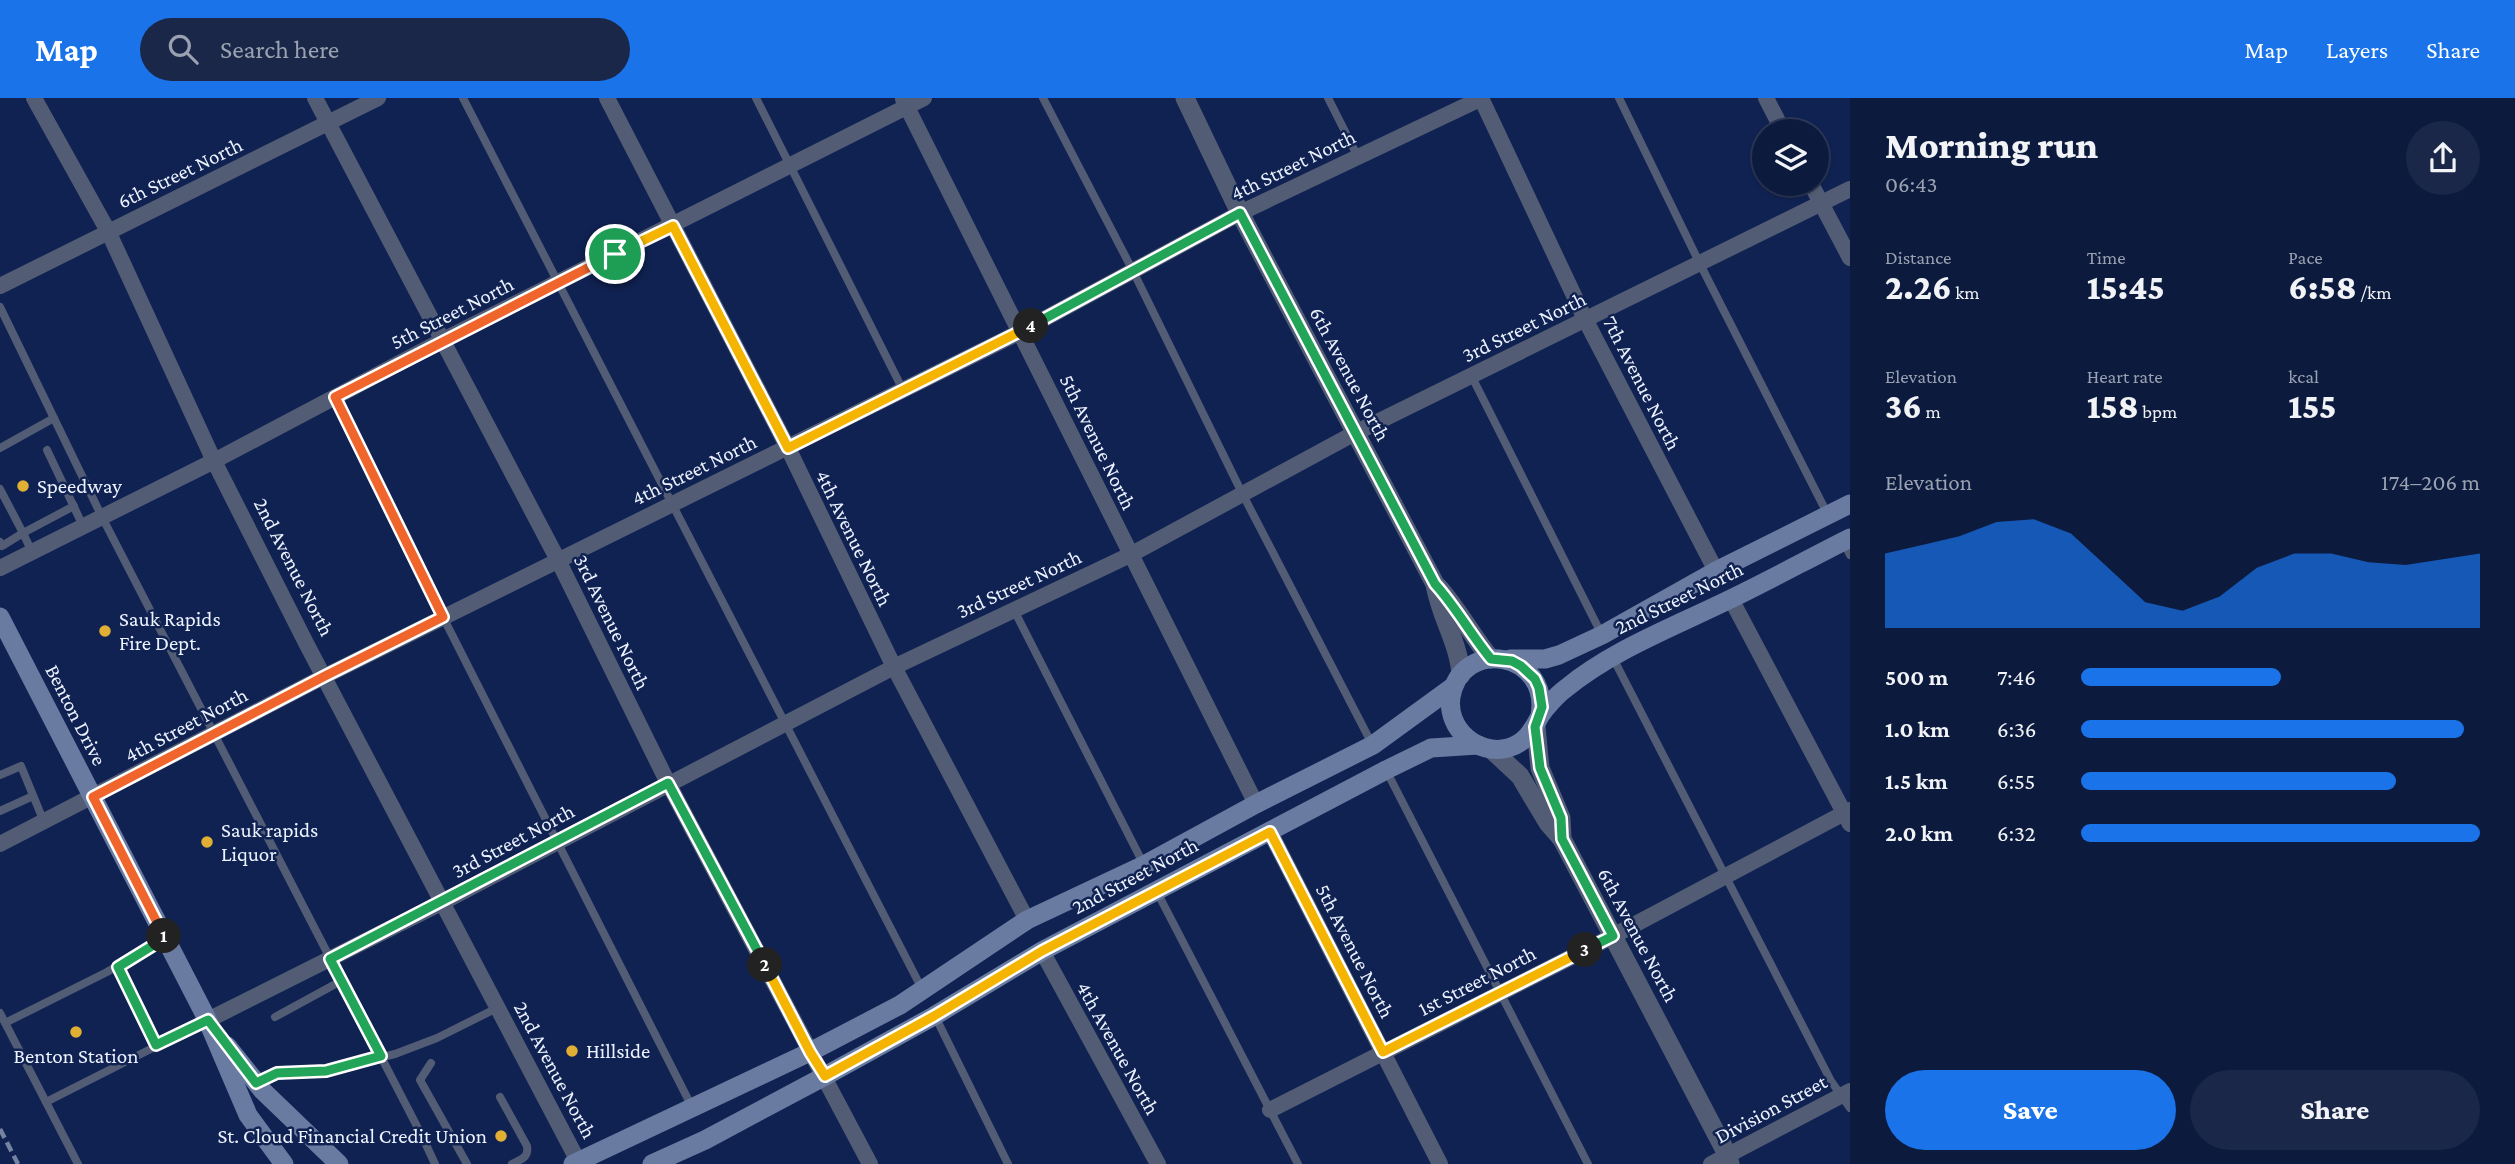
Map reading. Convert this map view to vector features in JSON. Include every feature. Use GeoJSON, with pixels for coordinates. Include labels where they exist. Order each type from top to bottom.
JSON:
{"type":"FeatureCollection","features":[{"type":"Feature","properties":{"kind":"main road"},"geometry":{"type":"LineString","coordinates":[[577,1163],[810,1052],[900,1004],[995,944],[1027,920],[1144,865],[1373,745],[1458,681],[1477,663],[1497,659],[1545,659],[1602,635],[1716,571],[1850,504]]}},
{"type":"Feature","properties":{"kind":"main road","name":"2nd Street North"},"geometry":{"type":"LineString","coordinates":[[1538,722],[1563,690],[1612,656],[1848,545]]}},
{"type":"Feature","properties":{"kind":"main road","name":"Benton Drive"},"geometry":{"type":"LineString","coordinates":[[0,617],[208,1020],[248,1115],[284,1164]]}},
{"type":"Feature","properties":{"kind":"main road"},"geometry":{"type":"LineString","coordinates":[[1458,681],[1451,697],[1454,720],[1468,739],[1484,747],[1517,745],[1538,722],[1541,697],[1535,679],[1521,666],[1497,659]]}},
{"type":"Feature","properties":{"kind":"main road","name":"2nd Street North"},"geometry":{"type":"LineString","coordinates":[[652,1164],[705,1140],[825,1076],[934,1016],[1042,951],[1386,770],[1432,748],[1484,747]]}},
{"type":"Feature","properties":{"kind":"main road","name":"Benton Drive"},"geometry":{"type":"LineString","coordinates":[[208,1020],[256,1083],[339,1164]]}},
{"type":"Feature","properties":{"kind":"street","name":"2nd Avenue North"},"geometry":{"type":"LineString","coordinates":[[34,98],[108,231],[214,461],[577,1163]]}},
{"type":"Feature","properties":{"kind":"street","name":"3rd Avenue North"},"geometry":{"type":"LineString","coordinates":[[315,98],[558,560],[668,783],[870,1164]]}},
{"type":"Feature","properties":{"kind":"street","name":"6th Street North"},"geometry":{"type":"LineString","coordinates":[[0,286],[378,98]]}},
{"type":"Feature","properties":{"kind":"street","name":"4th Avenue North"},"geometry":{"type":"LineString","coordinates":[[607,98],[788,448],[894,667],[1027,920]]}},
{"type":"Feature","properties":{"kind":"street","name":"5th Street North"},"geometry":{"type":"LineString","coordinates":[[0,568],[214,461],[441,341],[673,226],[904,102],[924,98]]}},
{"type":"Feature","properties":{"kind":"street","name":"6th Avenue North"},"geometry":{"type":"LineString","coordinates":[[1185,98],[1240,213],[1435,584],[1438,605],[1460,659],[1458,681]]}},
{"type":"Feature","properties":{"kind":"street","name":"4th Street North"},"geometry":{"type":"LineString","coordinates":[[0,844],[325,676],[1020,332],[1240,213],[1481,98]]}},
{"type":"Feature","properties":{"kind":"street","name":"7th Avenue North"},"geometry":{"type":"LineString","coordinates":[[1481,98],[1586,321],[1716,571]]}},
{"type":"Feature","properties":{"kind":"street"},"geometry":{"type":"LineString","coordinates":[[1766,98],[1777,119]]}},
{"type":"Feature","properties":{"kind":"street","name":"5th Avenue North"},"geometry":{"type":"LineString","coordinates":[[904,102],[1256,804]]}},
{"type":"Feature","properties":{"kind":"street","name":"3rd Street North"},"geometry":{"type":"LineString","coordinates":[[208,1020],[441,903],[894,667],[1130,555],[1355,433],[1850,189]]}},
{"type":"Feature","properties":{"kind":"street"},"geometry":{"type":"LineString","coordinates":[[1817,196],[1850,258]]}},
{"type":"Feature","properties":{"kind":"street"},"geometry":{"type":"LineString","coordinates":[[1435,584],[1450,601],[1461,621],[1497,659]]}},
{"type":"Feature","properties":{"kind":"street"},"geometry":{"type":"LineString","coordinates":[[1731,599],[1848,815]]}},
{"type":"Feature","properties":{"kind":"street","name":"6th Avenue North"},"geometry":{"type":"LineString","coordinates":[[1538,722],[1540,768],[1561,818],[1562,839],[1613,936],[1723,1161]]}},
{"type":"Feature","properties":{"kind":"street"},"geometry":{"type":"LineString","coordinates":[[1484,747],[1520,776],[1548,823],[1562,839]]}},
{"type":"Feature","properties":{"kind":"street","name":"1st Street North"},"geometry":{"type":"LineString","coordinates":[[1270,1110],[1848,815]]}},
{"type":"Feature","properties":{"kind":"street","name":"5th Avenue North"},"geometry":{"type":"LineString","coordinates":[[1270,832],[1440,1164]]}},
{"type":"Feature","properties":{"kind":"street","name":"4th Avenue North"},"geometry":{"type":"LineString","coordinates":[[1042,951],[1158,1164]]}},
{"type":"Feature","properties":{"kind":"street","name":"Division Street"},"geometry":{"type":"LineString","coordinates":[[1723,1161],[1847,1098]]}},
{"type":"Feature","properties":{"kind":"lane"},"geometry":{"type":"LineString","coordinates":[[463,98],[922,989]]}},
{"type":"Feature","properties":{"kind":"lane"},"geometry":{"type":"LineString","coordinates":[[756,98],[904,390]]}},
{"type":"Feature","properties":{"kind":"lane"},"geometry":{"type":"LineString","coordinates":[[1042,98],[1133,271],[1242,493],[1373,745]]}},
{"type":"Feature","properties":{"kind":"lane"},"geometry":{"type":"LineString","coordinates":[[1328,98],[1358,157]]}},
{"type":"Feature","properties":{"kind":"lane"},"geometry":{"type":"LineString","coordinates":[[1619,98],[1828,516]]}},
{"type":"Feature","properties":{"kind":"lane"},"geometry":{"type":"LineString","coordinates":[[0,307],[102,517],[435,1164]]}},
{"type":"Feature","properties":{"kind":"lane"},"geometry":{"type":"LineString","coordinates":[[1471,375],[1602,635]]}},
{"type":"Feature","properties":{"kind":"lane"},"geometry":{"type":"LineString","coordinates":[[335,397],[443,617],[692,1107]]}},
{"type":"Feature","properties":{"kind":"lane"},"geometry":{"type":"LineString","coordinates":[[0,448],[54,418]]}},
{"type":"Feature","properties":{"kind":"lane"},"geometry":{"type":"LineString","coordinates":[[47,450],[83,526]]}},
{"type":"Feature","properties":{"kind":"lane"},"geometry":{"type":"LineString","coordinates":[[0,489],[14,523],[23,533],[32,552]]}},
{"type":"Feature","properties":{"kind":"lane"},"geometry":{"type":"LineString","coordinates":[[0,542],[2,545],[74,506]]}},
{"type":"Feature","properties":{"kind":"lane"},"geometry":{"type":"LineString","coordinates":[[1014,610],[1144,865]]}},
{"type":"Feature","properties":{"kind":"lane"},"geometry":{"type":"LineString","coordinates":[[1612,656],[1831,1081],[1847,1098]]}},
{"type":"Feature","properties":{"kind":"lane"},"geometry":{"type":"LineString","coordinates":[[0,775],[21,766],[44,822]]}},
{"type":"Feature","properties":{"kind":"lane"},"geometry":{"type":"LineString","coordinates":[[1386,770],[1588,1164]]}},
{"type":"Feature","properties":{"kind":"lane"},"geometry":{"type":"LineString","coordinates":[[0,811],[33,796]]}},
{"type":"Feature","properties":{"kind":"lane"},"geometry":{"type":"LineString","coordinates":[[1156,890],[1298,1164]]}},
{"type":"Feature","properties":{"kind":"lane"},"geometry":{"type":"LineString","coordinates":[[5,1023],[118,967],[165,938]]}},
{"type":"Feature","properties":{"kind":"lane"},"geometry":{"type":"LineString","coordinates":[[118,967],[156,1045]]}},
{"type":"Feature","properties":{"kind":"lane"},"geometry":{"type":"LineString","coordinates":[[275,1017],[341,981]]}},
{"type":"Feature","properties":{"kind":"lane"},"geometry":{"type":"LineString","coordinates":[[256,1083],[277,1073],[326,1071],[412,1049],[497,1008]]}},
{"type":"Feature","properties":{"kind":"lane"},"geometry":{"type":"LineString","coordinates":[[0,1013],[78,1164]]}},
{"type":"Feature","properties":{"kind":"lane"},"geometry":{"type":"LineString","coordinates":[[934,1016],[1009,1164]]}},
{"type":"Feature","properties":{"kind":"lane"},"geometry":{"type":"LineString","coordinates":[[46,1102],[208,1020]]}},
{"type":"Feature","properties":{"kind":"lane"},"geometry":{"type":"LineString","coordinates":[[431,1063],[420,1080],[467,1164]]}},
{"type":"Feature","properties":{"kind":"lane"},"geometry":{"type":"LineString","coordinates":[[500,1097],[527,1146],[525,1157],[512,1164]]}},
{"type":"Feature","properties":{"kind":"railway"},"geometry":{"type":"LineString","coordinates":[[0,1129],[18,1164]]}},
{"type":"Feature","properties":{"kind":"place","name":"Speedway"},"geometry":{"type":"Point","coordinates":[23,486]}},
{"type":"Feature","properties":{"kind":"place","name":"Sauk Rapids Fire Dept."},"geometry":{"type":"Point","coordinates":[105,631]}},
{"type":"Feature","properties":{"kind":"place","name":"Sauk rapids Liquor"},"geometry":{"type":"Point","coordinates":[207,842]}},
{"type":"Feature","properties":{"kind":"place","name":"Benton Station"},"geometry":{"type":"Point","coordinates":[76,1032]}},
{"type":"Feature","properties":{"kind":"place","name":"Hillside"},"geometry":{"type":"Point","coordinates":[572,1051]}},
{"type":"Feature","properties":{"kind":"place","name":"St. Cloud Financial Credit Union"},"geometry":{"type":"Point","coordinates":[501,1136]}},
{"type":"Feature","properties":{"kind":"route"},"geometry":{"type":"LineString","coordinates":[[1240,213],[1435,584],[1491,659],[1512,661],[1535,679],[1542,707],[1535,727],[1540,768],[1561,818],[1562,839],[1613,936],[1383,1052],[1270,832],[1042,951],[934,1016],[825,1076],[668,783],[330,959],[381,1056],[326,1071],[277,1073],[256,1083],[208,1020],[156,1045],[118,967],[165,938],[93,797],[443,617],[335,397],[615,254],[673,226],[788,448],[1020,332],[1240,213]]}}]}
